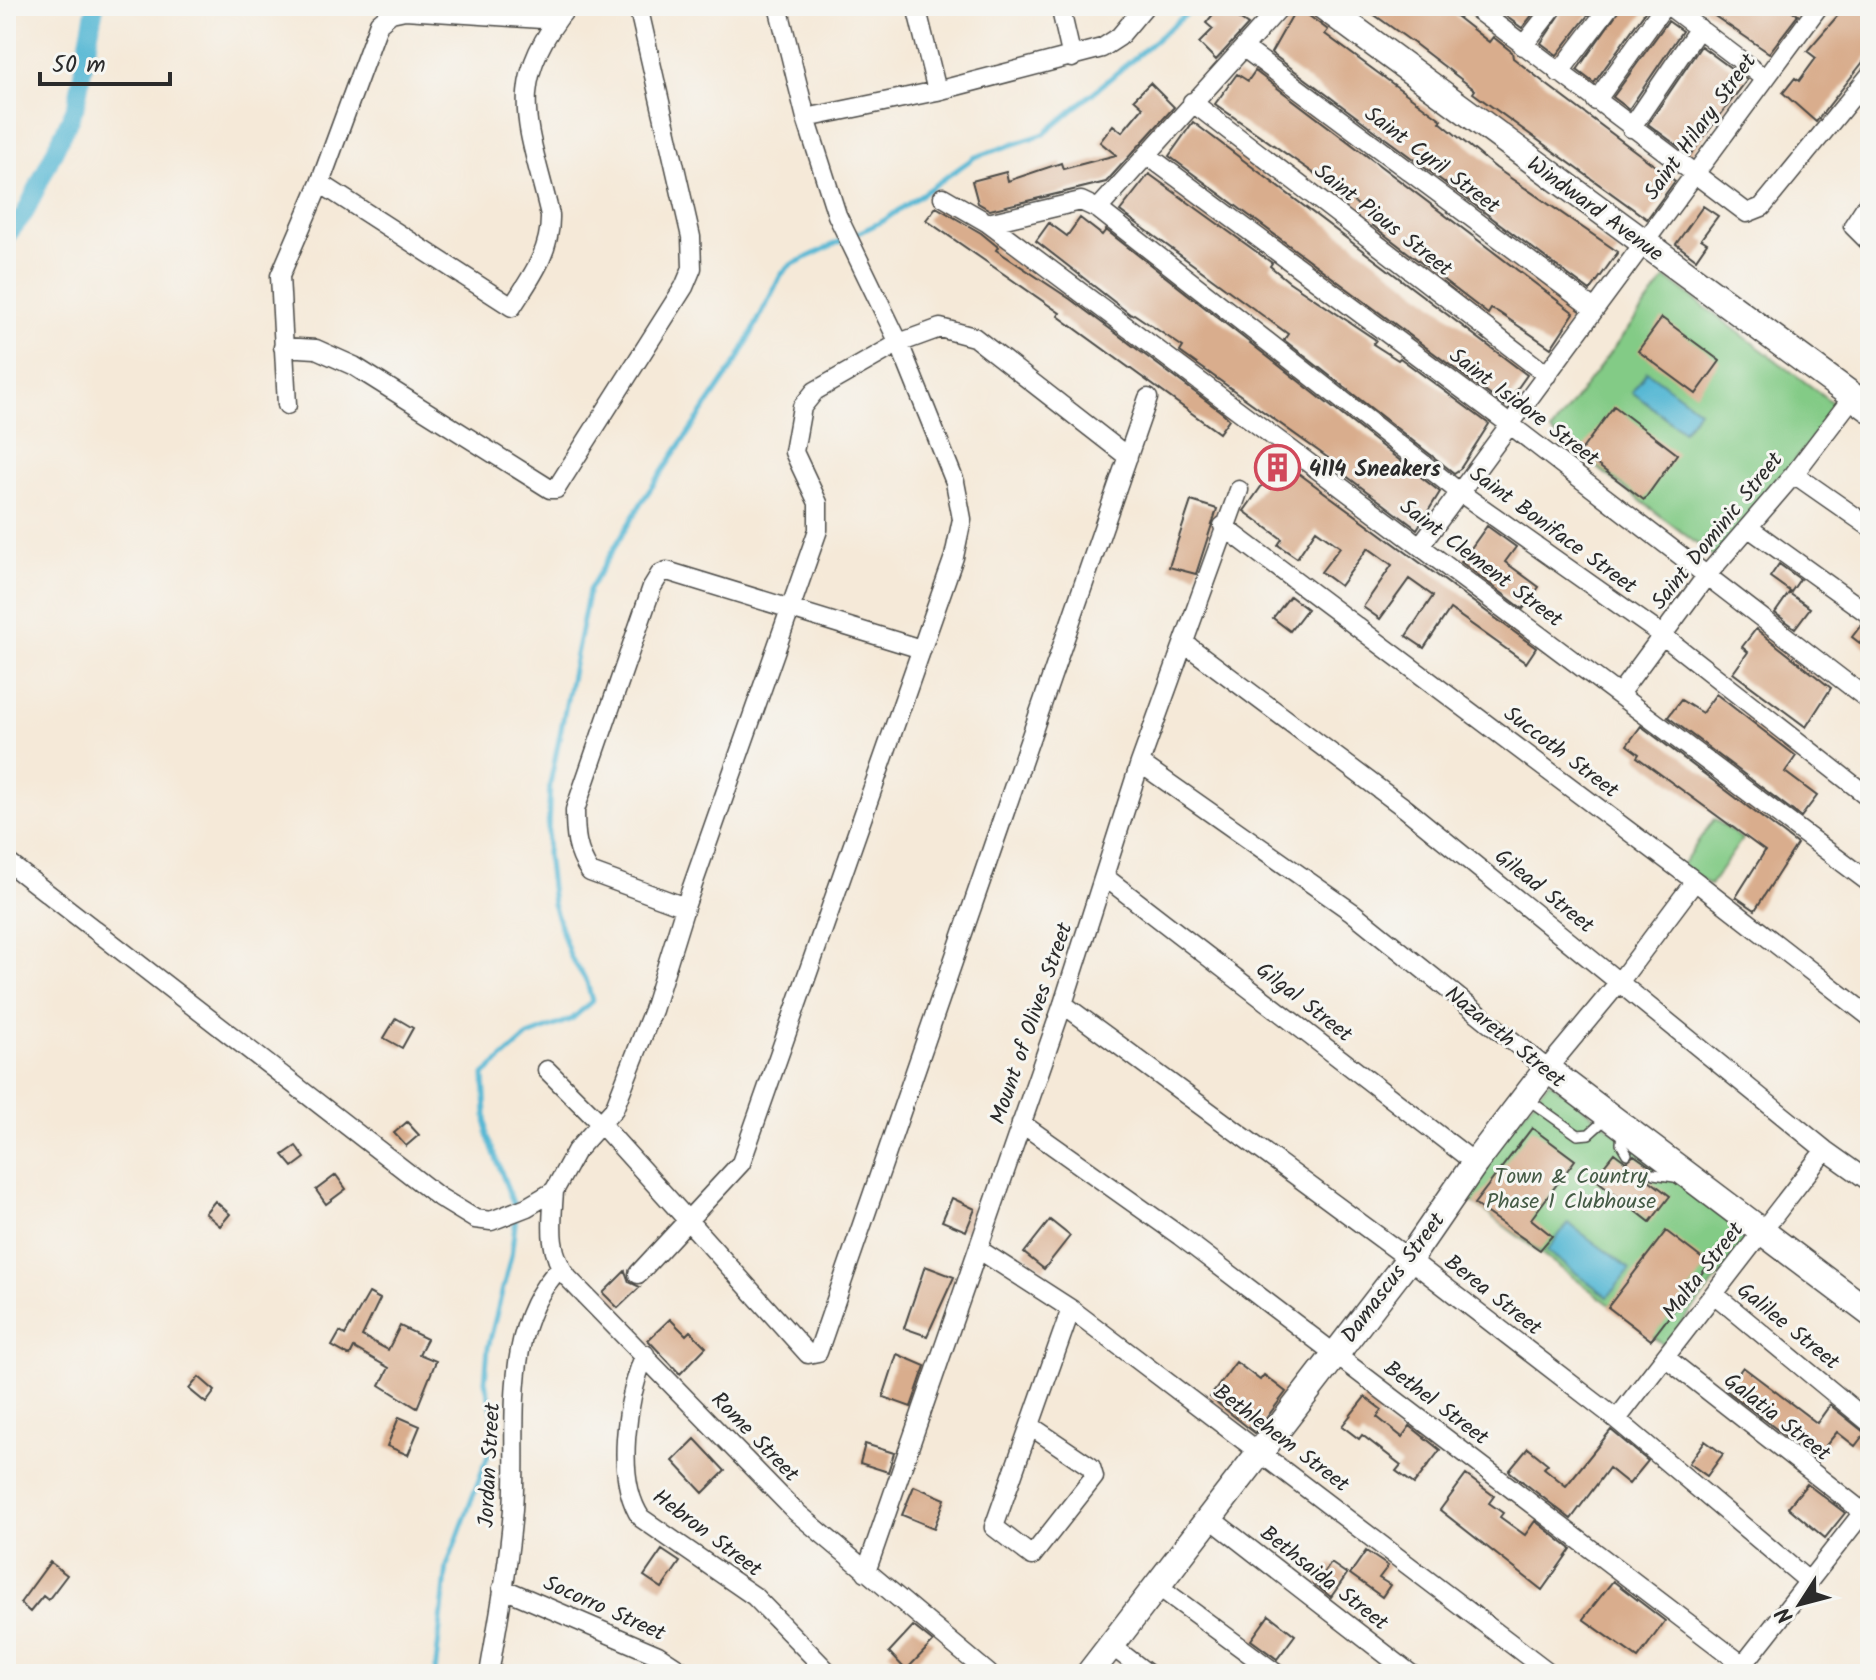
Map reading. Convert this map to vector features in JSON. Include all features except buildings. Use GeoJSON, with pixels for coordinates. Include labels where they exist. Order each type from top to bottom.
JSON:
{"type":"FeatureCollection","features":[{"type":"Feature","properties":{"kind":"street"},"geometry":{"type":"LineString","coordinates":[[283,347],[316,349],[354,366],[550,489],[556,489],[684,287],[692,268],[689,228],[638,6]]}},
{"type":"Feature","properties":{"kind":"street"},"geometry":{"type":"LineString","coordinates":[[638,1274],[690,1222],[741,1163],[954,557],[962,519],[955,482],[899,343],[837,215],[806,118],[778,6]]}},
{"type":"Feature","properties":{"kind":"street"},"geometry":{"type":"LineString","coordinates":[[916,6],[937,91]]}},
{"type":"Feature","properties":{"kind":"street"},"geometry":{"type":"LineString","coordinates":[[1060,6],[1072,58]]}},
{"type":"Feature","properties":{"kind":"street"},"geometry":{"type":"LineString","coordinates":[[806,118],[937,91],[1072,58],[1102,48],[1119,37],[1145,6]]}},
{"type":"Feature","properties":{"kind":"street"},"geometry":{"type":"LineString","coordinates":[[988,223],[1081,201],[1098,209],[1281,6]]}},
{"type":"Feature","properties":{"kind":"street","name":"Windward Avenue"},"geometry":{"type":"LineString","coordinates":[[1323,6],[1861,404]]}},
{"type":"Feature","properties":{"kind":"street"},"geometry":{"type":"LineString","coordinates":[[1472,6],[1492,12],[1523,46],[1747,213],[1762,207],[1870,75]]}},
{"type":"Feature","properties":{"kind":"street"},"geometry":{"type":"LineString","coordinates":[[1523,46],[1554,6]]}},
{"type":"Feature","properties":{"kind":"street"},"geometry":{"type":"LineString","coordinates":[[1559,73],[1610,6]]}},
{"type":"Feature","properties":{"kind":"street"},"geometry":{"type":"LineString","coordinates":[[1596,101],[1667,6],[1764,78]]}},
{"type":"Feature","properties":{"kind":"street","name":"Saint Hilary Street"},"geometry":{"type":"LineString","coordinates":[[1420,546],[1694,175],[1809,9]]}},
{"type":"Feature","properties":{"kind":"street"},"geometry":{"type":"LineString","coordinates":[[287,405],[280,276],[320,183],[379,23],[391,13],[405,10],[563,13],[525,85],[525,107],[550,215],[551,233],[544,256],[512,307],[320,183]]}},
{"type":"Feature","properties":{"kind":"street"},"geometry":{"type":"LineString","coordinates":[[1631,128],[1699,28]]}},
{"type":"Feature","properties":{"kind":"street","name":"Saint Cyril Street"},"geometry":{"type":"LineString","coordinates":[[1244,48],[1594,309]]}},
{"type":"Feature","properties":{"kind":"street","name":"Saint Pious Street"},"geometry":{"type":"LineString","coordinates":[[1192,102],[1547,375]]}},
{"type":"Feature","properties":{"kind":"street","name":"Saint Isidore Street"},"geometry":{"type":"LineString","coordinates":[[1147,155],[1508,423],[1870,701]]}},
{"type":"Feature","properties":{"kind":"street","name":"Saint Clement Street"},"geometry":{"type":"LineString","coordinates":[[943,197],[988,223],[1870,883]]}},
{"type":"Feature","properties":{"kind":"street"},"geometry":{"type":"LineString","coordinates":[[1870,200],[1853,226],[1870,243]]}},
{"type":"Feature","properties":{"kind":"street","name":"Saint Boniface Street"},"geometry":{"type":"LineString","coordinates":[[1098,209],[1458,491],[1662,635],[1870,798]]}},
{"type":"Feature","properties":{"kind":"street"},"geometry":{"type":"LineString","coordinates":[[560,1268],[551,1233],[554,1191],[576,1151],[614,1109],[620,1095],[653,1010],[685,907],[818,530],[818,503],[794,452],[802,407],[815,391],[899,343],[940,328],[974,337],[1128,457]]}},
{"type":"Feature","properties":{"kind":"street"},"geometry":{"type":"LineString","coordinates":[[547,1070],[600,1123],[808,1354],[818,1352],[1148,398]]}},
{"type":"Feature","properties":{"kind":"street","name":"Saint Dominic Street"},"geometry":{"type":"LineString","coordinates":[[1619,694],[1707,575],[1794,474],[1861,404]]}},
{"type":"Feature","properties":{"kind":"street"},"geometry":{"type":"LineString","coordinates":[[1794,474],[1870,527]]}},
{"type":"Feature","properties":{"kind":"street","name":"Mount of Olives Street"},"geometry":{"type":"LineString","coordinates":[[866,1572],[1063,1004],[1140,763],[1223,526],[1239,490]]}},
{"type":"Feature","properties":{"kind":"street","name":"Succoth Street"},"geometry":{"type":"LineString","coordinates":[[1223,526],[1695,881],[1870,1017]]}},
{"type":"Feature","properties":{"kind":"street"},"geometry":{"type":"LineString","coordinates":[[1749,528],[1870,615]]}},
{"type":"Feature","properties":{"kind":"street"},"geometry":{"type":"LineString","coordinates":[[685,907],[590,872],[577,847],[575,810],[655,580],[667,571],[921,649]]}},
{"type":"Feature","properties":{"kind":"street","name":"Gilead Street"},"geometry":{"type":"LineString","coordinates":[[1184,643],[1406,809],[1825,1150],[1870,1182]]}},
{"type":"Feature","properties":{"kind":"street","name":"Nazareth Street"},"geometry":{"type":"LineString","coordinates":[[1140,763],[1352,912],[1547,1069],[1870,1313]]}},
{"type":"Feature","properties":{"kind":"street"},"geometry":{"type":"LineString","coordinates":[[6,861],[458,1210],[475,1219],[491,1221],[523,1209],[554,1191]]}},
{"type":"Feature","properties":{"kind":"street","name":"Gilgal Street"},"geometry":{"type":"LineString","coordinates":[[1105,877],[1475,1163]]}},
{"type":"Feature","properties":{"kind":"street","name":"Damascus Street"},"geometry":{"type":"LineString","coordinates":[[1089,1674],[1409,1259],[1475,1163],[1695,881]]}},
{"type":"Feature","properties":{"kind":"street","name":"Berea Street"},"geometry":{"type":"LineString","coordinates":[[1063,1004],[1409,1259],[1617,1419],[1807,1580]]}},
{"type":"Feature","properties":{"kind":"street","name":"Bethel Street"},"geometry":{"type":"LineString","coordinates":[[1021,1123],[1180,1236],[1740,1670]]}},
{"type":"Feature","properties":{"kind":"street","name":"Malta Street"},"geometry":{"type":"LineString","coordinates":[[1617,1419],[1825,1150]]}},
{"type":"Feature","properties":{"kind":"street","name":"Bethlehem Street"},"geometry":{"type":"LineString","coordinates":[[978,1249],[1071,1309],[1260,1449],[1551,1674]]}},
{"type":"Feature","properties":{"kind":"street","name":"Rome Street"},"geometry":{"type":"LineString","coordinates":[[560,1268],[795,1511],[989,1674]]}},
{"type":"Feature","properties":{"kind":"street","name":"Jordan Street"},"geometry":{"type":"LineString","coordinates":[[489,1674],[513,1509],[513,1411],[525,1326],[548,1281],[560,1268]]}},
{"type":"Feature","properties":{"kind":"street","name":"Galilee Street"},"geometry":{"type":"LineString","coordinates":[[1714,1294],[1870,1423]]}},
{"type":"Feature","properties":{"kind":"street"},"geometry":{"type":"LineString","coordinates":[[1032,1427],[1091,1467],[1094,1477],[1032,1556],[994,1527],[1032,1427],[1071,1309]]}},
{"type":"Feature","properties":{"kind":"street","name":"Hebron Street"},"geometry":{"type":"LineString","coordinates":[[645,1354],[632,1386],[626,1479],[630,1501],[641,1518],[754,1596],[830,1674]]}},
{"type":"Feature","properties":{"kind":"street","name":"Galatia Street"},"geometry":{"type":"LineString","coordinates":[[1665,1357],[1866,1508]]}},
{"type":"Feature","properties":{"kind":"street"},"geometry":{"type":"LineString","coordinates":[[1740,1670],[1866,1508]]}},
{"type":"Feature","properties":{"kind":"street","name":"Bethsaida Street"},"geometry":{"type":"LineString","coordinates":[[1210,1518],[1411,1674]]}},
{"type":"Feature","properties":{"kind":"street"},"geometry":{"type":"LineString","coordinates":[[1159,1587],[1277,1674]]}},
{"type":"Feature","properties":{"kind":"street","name":"Socorro Street"},"geometry":{"type":"LineString","coordinates":[[502,1588],[658,1655],[687,1674]]}},
{"type":"Feature","properties":{"kind":"street"},"geometry":{"type":"LineString","coordinates":[[1112,1646],[1148,1674]]}},
{"type":"Feature","properties":{"kind":"lane"},"geometry":{"type":"LineString","coordinates":[[1526,1098],[1578,1135],[1589,1134],[1615,1121],[1627,1154]]}},
{"type":"Feature","properties":{"kind":"lane"},"geometry":{"type":"LineString","coordinates":[[1654,1174],[1692,1179]]}},
{"type":"Feature","properties":{"kind":"green space"},"geometry":{"type":"Polygon","coordinates":[[[1666,278],[1837,406],[1718,560],[1551,432],[1666,278]]]}},
{"type":"Feature","properties":{"kind":"green space"},"geometry":{"type":"Polygon","coordinates":[[[1714,819],[1742,839],[1710,885],[1682,865],[1714,819]]]}},
{"type":"Feature","properties":{"kind":"green space","name":"Town & Country Phase 1 Clubhouse"},"geometry":{"type":"Polygon","coordinates":[[[1549,1081],[1751,1237],[1664,1345],[1460,1193],[1549,1081]]]}},
{"type":"Feature","properties":{"kind":"water"},"geometry":{"type":"Polygon","coordinates":[[[1647,371],[1699,410],[1683,431],[1632,392],[1647,371]]]}},
{"type":"Feature","properties":{"kind":"water"},"geometry":{"type":"Polygon","coordinates":[[[1568,1223],[1630,1269],[1608,1297],[1547,1251],[1568,1223]]]}},
{"type":"Feature","properties":{"kind":"waterway"},"geometry":{"type":"LineString","coordinates":[[6,237],[25,213],[76,106],[95,6]]}},
{"type":"Feature","properties":{"kind":"waterway"},"geometry":{"type":"LineString","coordinates":[[852,236],[883,221],[975,157],[1044,134],[1196,6]]}},
{"type":"Feature","properties":{"kind":"waterway"},"geometry":{"type":"LineString","coordinates":[[514,1206],[487,1134],[484,1075],[528,1036],[572,1019],[592,1001],[587,982],[570,956],[553,904],[547,854],[550,784],[589,590],[643,500],[739,358],[781,275],[789,266],[843,240]]}},
{"type":"Feature","properties":{"kind":"waterway"},"geometry":{"type":"LineString","coordinates":[[435,1674],[447,1566],[497,1431],[485,1381],[488,1348],[511,1256],[516,1217]]}},
{"type":"Feature","properties":{"kind":"place","name":"4114 Sneakers"},"geometry":{"type":"Point","coordinates":[1278,468]}}]}
